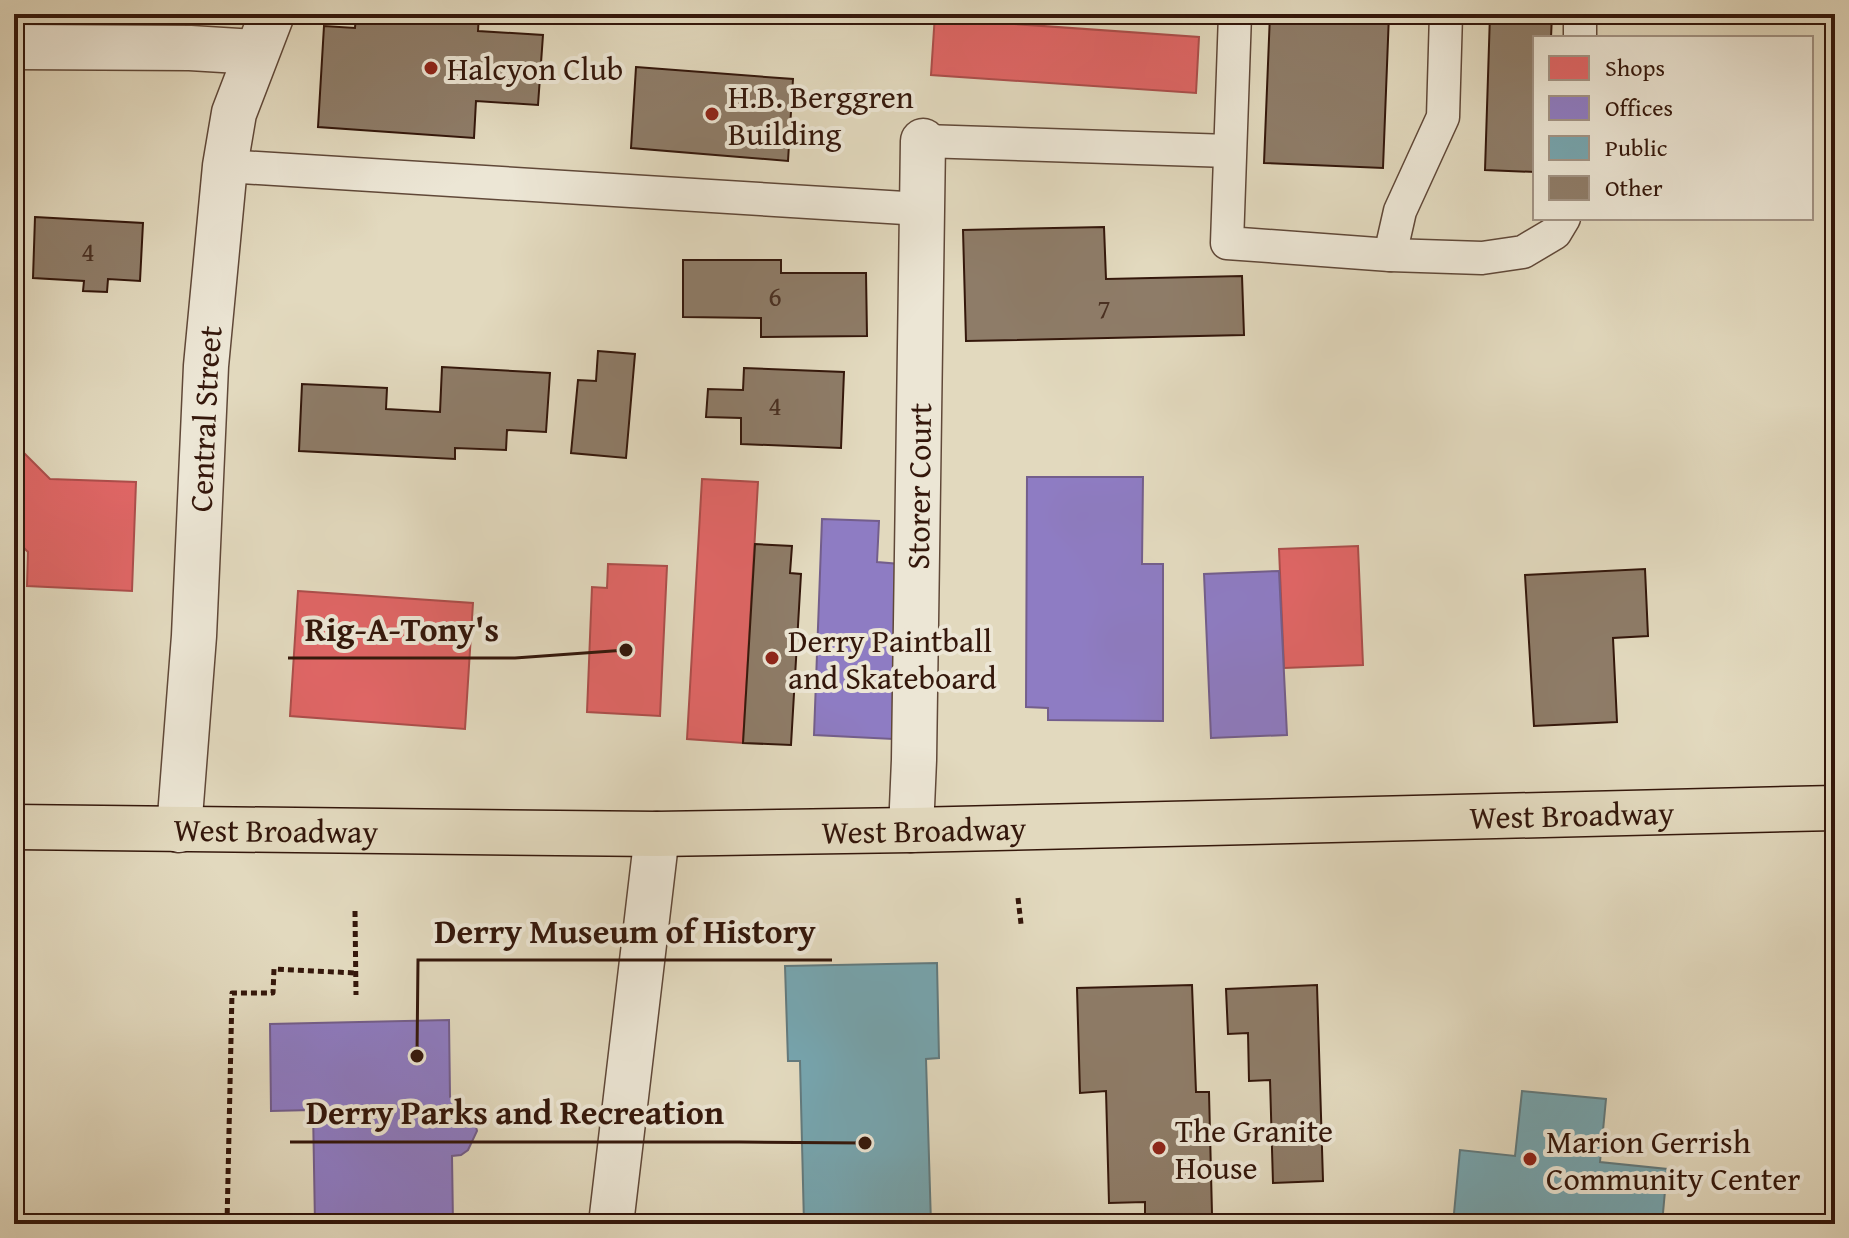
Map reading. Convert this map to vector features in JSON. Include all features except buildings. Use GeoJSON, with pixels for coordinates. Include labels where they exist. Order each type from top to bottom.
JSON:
{"type":"FeatureCollection","features":[{"type":"Feature","properties":{"kind":"main road","name":"West Broadway"},"geometry":{"type":"LineString","coordinates":[[14,827],[657,834],[1835,808]]}},
{"type":"Feature","properties":{"kind":"street"},"geometry":{"type":"LineString","coordinates":[[14,47],[190,48],[264,33]]}},
{"type":"Feature","properties":{"kind":"street","name":"Central Street"},"geometry":{"type":"LineString","coordinates":[[179,830],[194,636],[206,366],[225,166],[234,113],[264,33]]}},
{"type":"Feature","properties":{"kind":"street","name":"Storer Court"},"geometry":{"type":"LineString","coordinates":[[911,830],[923,141]]}},
{"type":"Feature","properties":{"kind":"street"},"geometry":{"type":"LineString","coordinates":[[611,1224],[657,834]]}},
{"type":"Feature","properties":{"kind":"lane"},"geometry":{"type":"LineString","coordinates":[[1235,14],[1227,243],[1390,255],[1482,258],[1523,252],[1555,233],[1563,220]]}},
{"type":"Feature","properties":{"kind":"lane"},"geometry":{"type":"LineString","coordinates":[[1390,255],[1400,211],[1443,117],[1446,14]]}},
{"type":"Feature","properties":{"kind":"lane"},"geometry":{"type":"LineString","coordinates":[[1580,14],[1580,36]]}},
{"type":"Feature","properties":{"kind":"lane"},"geometry":{"type":"LineString","coordinates":[[923,141],[1229,151]]}},
{"type":"Feature","properties":{"kind":"lane"},"geometry":{"type":"LineString","coordinates":[[225,166],[921,209]]}},
{"type":"Feature","properties":{"kind":"path"},"geometry":{"type":"LineString","coordinates":[[1018,898],[1021,924]]}},
{"type":"Feature","properties":{"kind":"path"},"geometry":{"type":"LineString","coordinates":[[355,911],[356,995]]}},
{"type":"Feature","properties":{"kind":"path"},"geometry":{"type":"LineString","coordinates":[[227,1224],[232,993],[273,993],[274,969],[356,973]]}},
{"type":"Feature","properties":{"kind":"place","name":"Halcyon Club"},"geometry":{"type":"Point","coordinates":[431,68]}},
{"type":"Feature","properties":{"kind":"place","name":"H.B. Berggren Building"},"geometry":{"type":"Point","coordinates":[712,114]}},
{"type":"Feature","properties":{"kind":"place","name":"Rig-A-Tony's"},"geometry":{"type":"Point","coordinates":[626,650]}},
{"type":"Feature","properties":{"kind":"place","name":"Derry Paintball and Skateboard"},"geometry":{"type":"Point","coordinates":[772,658]}},
{"type":"Feature","properties":{"kind":"place","name":"Derry Museum of History"},"geometry":{"type":"Point","coordinates":[417,1056]}},
{"type":"Feature","properties":{"kind":"place","name":"Derry Parks and Recreation"},"geometry":{"type":"Point","coordinates":[865,1143]}},
{"type":"Feature","properties":{"kind":"place","name":"The Granite House"},"geometry":{"type":"Point","coordinates":[1159,1148]}},
{"type":"Feature","properties":{"kind":"place","name":"Marion Gerrish Community Center"},"geometry":{"type":"Point","coordinates":[1530,1159]}}]}
